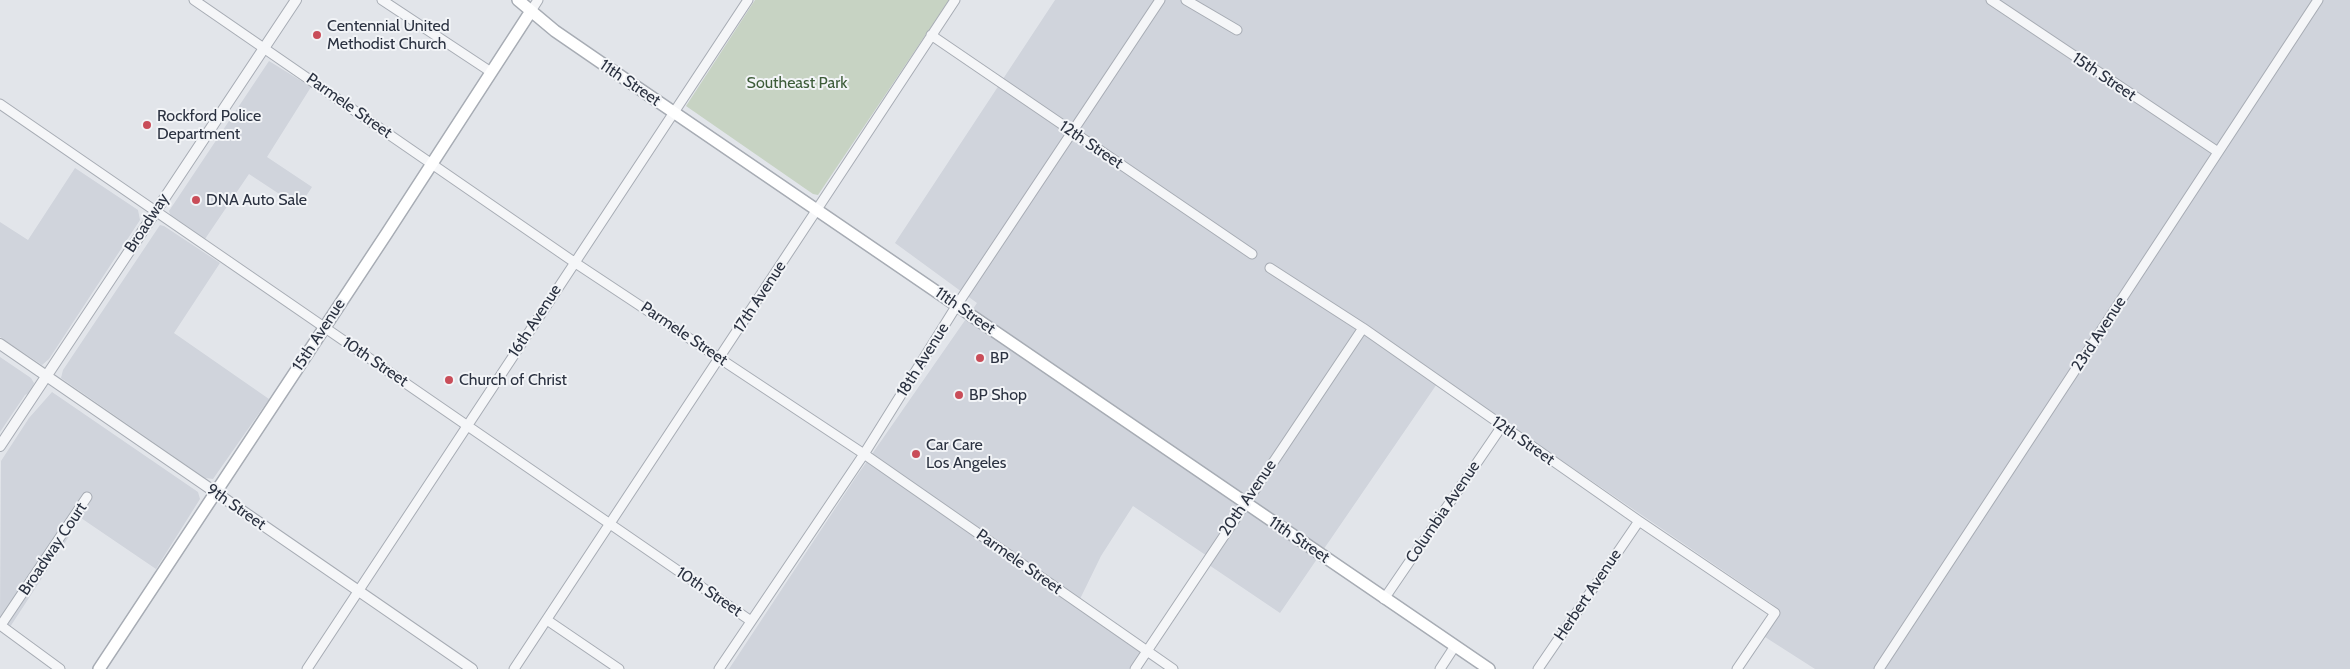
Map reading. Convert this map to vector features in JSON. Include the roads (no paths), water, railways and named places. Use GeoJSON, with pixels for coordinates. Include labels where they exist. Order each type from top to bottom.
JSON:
{"type":"FeatureCollection","features":[{"type":"Feature","properties":{"kind":"main road","name":"11th Street"},"geometry":{"type":"LineString","coordinates":[[518,0],[555,31],[1489,669]]}},
{"type":"Feature","properties":{"kind":"main road","name":"15th Avenue"},"geometry":{"type":"LineString","coordinates":[[99,669],[530,11]]}},
{"type":"Feature","properties":{"kind":"street","name":"Parmele Street"},"geometry":{"type":"LineString","coordinates":[[194,0],[574,262],[864,454],[1173,669]]}},
{"type":"Feature","properties":{"kind":"street","name":"Broadway"},"geometry":{"type":"LineString","coordinates":[[0,446],[296,0]]}},
{"type":"Feature","properties":{"kind":"street"},"geometry":{"type":"LineString","coordinates":[[382,0],[491,72]]}},
{"type":"Feature","properties":{"kind":"street","name":"15th Avenue"},"geometry":{"type":"LineString","coordinates":[[530,11],[538,0]]}},
{"type":"Feature","properties":{"kind":"street","name":"16th Avenue"},"geometry":{"type":"LineString","coordinates":[[306,669],[748,0]]}},
{"type":"Feature","properties":{"kind":"street","name":"17th Avenue"},"geometry":{"type":"LineString","coordinates":[[514,669],[955,0]]}},
{"type":"Feature","properties":{"kind":"street","name":"18th Avenue"},"geometry":{"type":"LineString","coordinates":[[719,669],[864,454],[957,305],[1160,0]]}},
{"type":"Feature","properties":{"kind":"street"},"geometry":{"type":"LineString","coordinates":[[1186,0],[1237,30]]}},
{"type":"Feature","properties":{"kind":"street","name":"15th Street"},"geometry":{"type":"LineString","coordinates":[[1991,0],[2218,152]]}},
{"type":"Feature","properties":{"kind":"street","name":"23rd Avenue"},"geometry":{"type":"LineString","coordinates":[[1879,669],[2318,0]]}},
{"type":"Feature","properties":{"kind":"street","name":"12th Street"},"geometry":{"type":"LineString","coordinates":[[931,36],[1252,254]]}},
{"type":"Feature","properties":{"kind":"street","name":"10th Street"},"geometry":{"type":"LineString","coordinates":[[0,104],[751,621]]}},
{"type":"Feature","properties":{"kind":"street","name":"12th Street"},"geometry":{"type":"LineString","coordinates":[[1270,268],[1363,328],[1639,522],[1776,613],[1737,669]]}},
{"type":"Feature","properties":{"kind":"street","name":"20th Avenue"},"geometry":{"type":"LineString","coordinates":[[1135,669],[1244,503],[1363,328]]}},
{"type":"Feature","properties":{"kind":"street","name":"9th Street"},"geometry":{"type":"LineString","coordinates":[[0,344],[472,669]]}},
{"type":"Feature","properties":{"kind":"street","name":"Columbia Avenue"},"geometry":{"type":"LineString","coordinates":[[1384,598],[1502,426]]}},
{"type":"Feature","properties":{"kind":"street","name":"Broadway Court"},"geometry":{"type":"LineString","coordinates":[[0,625],[87,497]]}},
{"type":"Feature","properties":{"kind":"street","name":"Herbert Avenue"},"geometry":{"type":"LineString","coordinates":[[1538,669],[1639,522]]}},
{"type":"Feature","properties":{"kind":"street"},"geometry":{"type":"LineString","coordinates":[[547,620],[619,669]]}},
{"type":"Feature","properties":{"kind":"street"},"geometry":{"type":"LineString","coordinates":[[0,625],[60,669]]}},
{"type":"Feature","properties":{"kind":"street"},"geometry":{"type":"LineString","coordinates":[[1440,669],[1455,646]]}},
{"type":"Feature","properties":{"kind":"place","name":"Centennial United Methodist Church"},"geometry":{"type":"Point","coordinates":[317,35]}},
{"type":"Feature","properties":{"kind":"place","name":"Rockford Police Department"},"geometry":{"type":"Point","coordinates":[147,125]}},
{"type":"Feature","properties":{"kind":"place","name":"DNA Auto Sale"},"geometry":{"type":"Point","coordinates":[196,200]}},
{"type":"Feature","properties":{"kind":"place","name":"BP"},"geometry":{"type":"Point","coordinates":[980,358]}},
{"type":"Feature","properties":{"kind":"place","name":"Church of Christ"},"geometry":{"type":"Point","coordinates":[449,380]}},
{"type":"Feature","properties":{"kind":"place","name":"BP Shop"},"geometry":{"type":"Point","coordinates":[959,395]}},
{"type":"Feature","properties":{"kind":"place","name":"Car Care Los Angeles"},"geometry":{"type":"Point","coordinates":[916,454]}},
{"type":"Feature","properties":{"kind":"park label","name":"Southeast Park"},"geometry":{"type":"Point","coordinates":[797,83]}}]}
